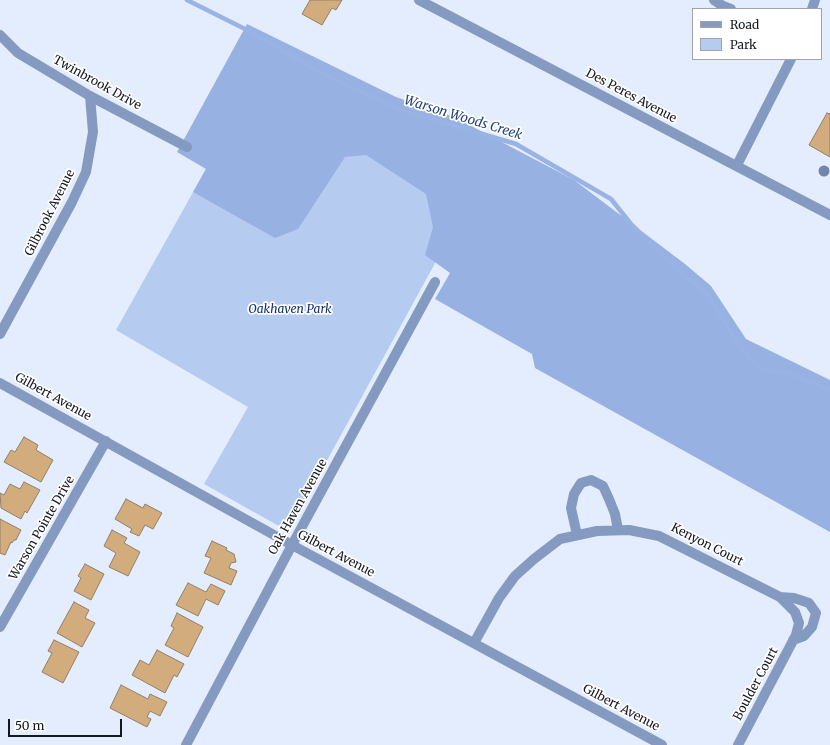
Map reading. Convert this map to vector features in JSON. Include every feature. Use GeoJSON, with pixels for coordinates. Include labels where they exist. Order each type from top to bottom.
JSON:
{"type":"FeatureCollection","features":[{"type":"Feature","properties":{"kind":"street","name":"Des Peres Avenue"},"geometry":{"type":"LineString","coordinates":[[419,0],[830,215]]}},
{"type":"Feature","properties":{"kind":"street"},"geometry":{"type":"LineString","coordinates":[[714,0],[728,8]]}},
{"type":"Feature","properties":{"kind":"street","name":"Twinbrook Drive"},"geometry":{"type":"LineString","coordinates":[[0,35],[18,54],[90,96],[187,147]]}},
{"type":"Feature","properties":{"kind":"street"},"geometry":{"type":"LineString","coordinates":[[737,166],[790,60]]}},
{"type":"Feature","properties":{"kind":"street","name":"Gilbrook Avenue"},"geometry":{"type":"LineString","coordinates":[[0,334],[72,202],[86,172],[93,132],[90,96]]}},
{"type":"Feature","properties":{"kind":"street","name":"Oak Haven Avenue"},"geometry":{"type":"LineString","coordinates":[[186,745],[292,545],[435,282]]}},
{"type":"Feature","properties":{"kind":"street","name":"Gilbert Avenue"},"geometry":{"type":"LineString","coordinates":[[0,383],[292,545],[662,745]]}},
{"type":"Feature","properties":{"kind":"street","name":"Warson Pointe Drive"},"geometry":{"type":"LineString","coordinates":[[0,627],[106,441]]}},
{"type":"Feature","properties":{"kind":"street"},"geometry":{"type":"LineString","coordinates":[[577,535],[571,508],[574,494],[581,483],[591,480],[603,486],[615,514],[618,530]]}},
{"type":"Feature","properties":{"kind":"street","name":"Kenyon Court"},"geometry":{"type":"LineString","coordinates":[[474,643],[499,598],[516,576],[534,559],[560,539],[597,531],[629,530],[660,536],[780,597],[795,612],[799,623],[795,637],[804,636],[812,627],[816,613],[809,603],[794,598],[780,597]]}},
{"type":"Feature","properties":{"kind":"street","name":"Boulder Court"},"geometry":{"type":"LineString","coordinates":[[738,745],[795,637]]}},
{"type":"Feature","properties":{"kind":"green space","name":"Oakhaven Park"},"geometry":{"type":"Polygon","coordinates":[[[345,78],[491,161],[295,519],[282,526],[277,525],[204,484],[248,407],[116,330],[206,169],[345,78]]]}},
{"type":"Feature","properties":{"kind":"shaded area"},"geometry":{"type":"Polygon","coordinates":[[[247,24],[396,97],[454,117],[574,180],[685,264],[711,286],[746,339],[830,380],[830,532],[535,368],[532,354],[435,299],[450,273],[425,255],[433,227],[426,194],[366,155],[345,157],[298,229],[275,238],[193,192],[206,169],[177,152],[247,24]]]}},
{"type":"Feature","properties":{"kind":"building"},"geometry":{"type":"Polygon","coordinates":[[[310,0],[342,0],[336,10],[332,8],[322,25],[302,14],[310,0]]]}},
{"type":"Feature","properties":{"kind":"building"},"geometry":{"type":"Polygon","coordinates":[[[827,113],[830,114],[830,157],[809,145],[827,113]]]}},
{"type":"Feature","properties":{"kind":"building"},"geometry":{"type":"Polygon","coordinates":[[[24,437],[38,445],[36,450],[53,460],[41,482],[4,462],[11,450],[15,452],[24,437]]]}},
{"type":"Feature","properties":{"kind":"building"},"geometry":{"type":"Polygon","coordinates":[[[24,482],[40,490],[27,513],[25,511],[21,519],[1,508],[0,493],[4,495],[10,484],[20,489],[24,482]]]}},
{"type":"Feature","properties":{"kind":"building"},"geometry":{"type":"Polygon","coordinates":[[[126,499],[143,508],[145,504],[162,513],[153,529],[145,525],[139,536],[130,532],[132,529],[115,519],[126,499]]]}},
{"type":"Feature","properties":{"kind":"building"},"geometry":{"type":"Polygon","coordinates":[[[0,519],[21,530],[16,540],[12,543],[11,542],[5,555],[0,553],[0,519]]]}},
{"type":"Feature","properties":{"kind":"building"},"geometry":{"type":"Polygon","coordinates":[[[112,530],[127,538],[124,543],[140,552],[128,576],[109,567],[116,553],[104,546],[112,530]]]}},
{"type":"Feature","properties":{"kind":"building"},"geometry":{"type":"Polygon","coordinates":[[[212,541],[227,548],[226,550],[234,554],[236,562],[231,563],[229,568],[237,571],[231,585],[204,573],[211,558],[205,556],[212,541]]]}},
{"type":"Feature","properties":{"kind":"building"},"geometry":{"type":"Polygon","coordinates":[[[85,564],[104,574],[91,600],[74,591],[81,578],[78,576],[85,564]]]}},
{"type":"Feature","properties":{"kind":"building"},"geometry":{"type":"Polygon","coordinates":[[[188,583],[206,592],[211,584],[225,591],[218,605],[206,599],[198,616],[176,605],[188,583]]]}},
{"type":"Feature","properties":{"kind":"building"},"geometry":{"type":"Polygon","coordinates":[[[74,602],[89,610],[85,618],[95,623],[82,647],[57,633],[74,602]]]}},
{"type":"Feature","properties":{"kind":"building"},"geometry":{"type":"Polygon","coordinates":[[[177,613],[203,627],[188,657],[165,645],[174,628],[171,626],[177,613]]]}},
{"type":"Feature","properties":{"kind":"building"},"geometry":{"type":"Polygon","coordinates":[[[54,640],[79,652],[63,683],[42,672],[52,653],[48,651],[54,640]]]}},
{"type":"Feature","properties":{"kind":"building"},"geometry":{"type":"Polygon","coordinates":[[[157,650],[184,664],[177,677],[174,675],[165,693],[132,675],[140,660],[149,665],[157,650]]]}},
{"type":"Feature","properties":{"kind":"building"},"geometry":{"type":"Polygon","coordinates":[[[121,685],[148,699],[150,694],[167,702],[160,716],[150,711],[147,717],[151,719],[147,727],[110,708],[121,685]]]}},
{"type":"Feature","properties":{"kind":"waterway","name":"Warson Woods Creek"},"geometry":{"type":"LineString","coordinates":[[187,0],[247,30],[320,72],[395,108],[516,144],[611,199],[631,224],[678,270],[708,295],[740,347],[761,370],[788,373],[830,390]]}}]}
